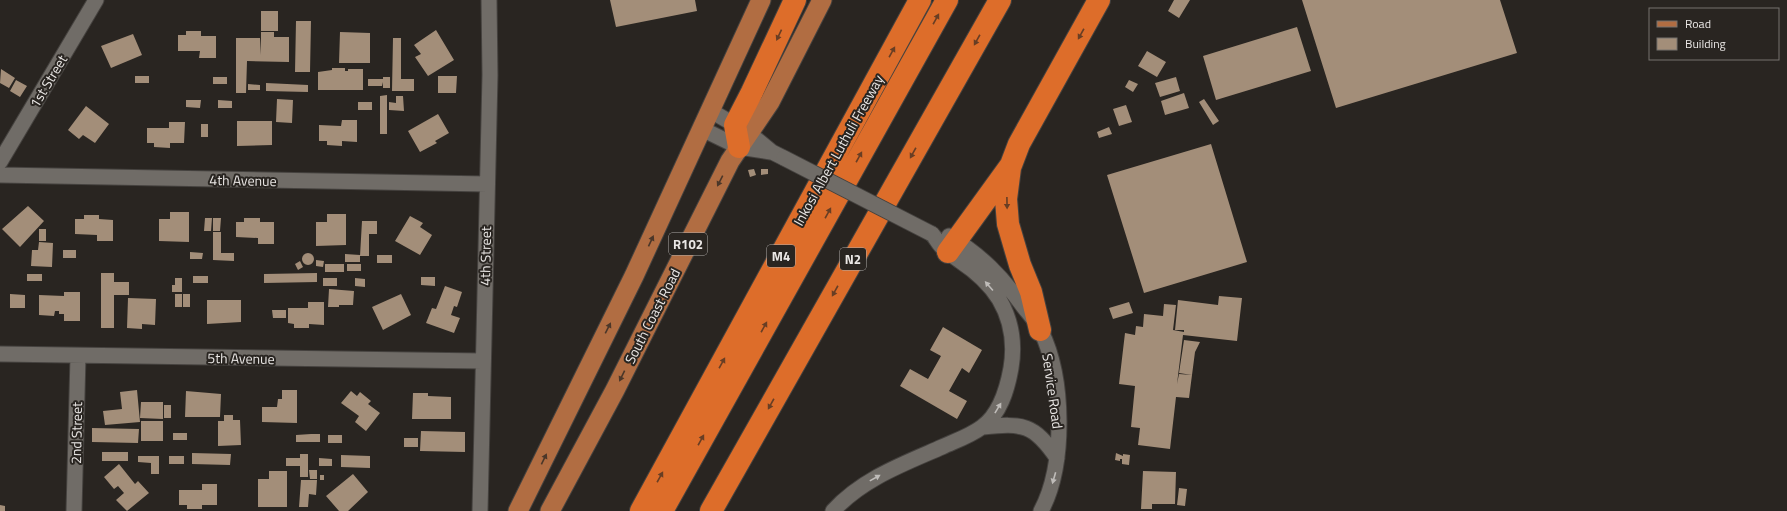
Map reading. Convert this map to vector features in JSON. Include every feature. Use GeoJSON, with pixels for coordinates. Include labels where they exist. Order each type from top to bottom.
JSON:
{"type":"FeatureCollection","features":[{"type":"Feature","properties":{"kind":"highway"},"geometry":{"type":"LineString","coordinates":[[741,135],[752,92],[795,0]]}},
{"type":"Feature","properties":{"kind":"highway","name":"Inkosi Albert Luthuli Freeway"},"geometry":{"type":"LineString","coordinates":[[641,511],[920,0]]}},
{"type":"Feature","properties":{"kind":"highway"},"geometry":{"type":"LineString","coordinates":[[662,511],[947,0]]}},
{"type":"Feature","properties":{"kind":"highway"},"geometry":{"type":"LineString","coordinates":[[952,246],[1011,165],[1020,144],[1099,0]]}},
{"type":"Feature","properties":{"kind":"highway","name":"N2"},"geometry":{"type":"LineString","coordinates":[[711,511],[999,2]]}},
{"type":"Feature","properties":{"kind":"highway"},"geometry":{"type":"LineString","coordinates":[[1011,165],[1006,199],[1008,224],[1020,265],[1031,292],[1040,330]]}},
{"type":"Feature","properties":{"kind":"main road","name":"R102"},"geometry":{"type":"LineString","coordinates":[[518,511],[634,276],[761,0]]}},
{"type":"Feature","properties":{"kind":"main road","name":"South Coast Road"},"geometry":{"type":"LineString","coordinates":[[551,509],[615,390],[741,135],[770,102],[822,0]]}},
{"type":"Feature","properties":{"kind":"street","name":"1st Street"},"geometry":{"type":"LineString","coordinates":[[0,162],[96,0]]}},
{"type":"Feature","properties":{"kind":"street"},"geometry":{"type":"LineString","coordinates":[[480,0],[489,0]]}},
{"type":"Feature","properties":{"kind":"street","name":"4th Street"},"geometry":{"type":"LineString","coordinates":[[480,511],[490,75],[489,0]]}},
{"type":"Feature","properties":{"kind":"street","name":"Service Road"},"geometry":{"type":"LineString","coordinates":[[711,111],[741,135],[932,234],[942,248],[952,246],[978,256],[1003,279],[1040,330],[1047,348],[1053,371],[1058,408],[1058,458],[1056,473],[1041,511]]}},
{"type":"Feature","properties":{"kind":"street","name":"Service Road"},"geometry":{"type":"LineString","coordinates":[[702,129],[741,135]]}},
{"type":"Feature","properties":{"kind":"street","name":"4th Avenue"},"geometry":{"type":"LineString","coordinates":[[0,175],[487,184]]}},
{"type":"Feature","properties":{"kind":"street","name":"Service Road"},"geometry":{"type":"LineString","coordinates":[[952,246],[990,287],[999,299],[1007,316],[1012,333],[1013,353],[1007,386],[998,408],[983,427]]}},
{"type":"Feature","properties":{"kind":"street","name":"5th Avenue"},"geometry":{"type":"LineString","coordinates":[[0,354],[483,361]]}},
{"type":"Feature","properties":{"kind":"street","name":"2nd Street"},"geometry":{"type":"LineString","coordinates":[[74,511],[78,356]]}},
{"type":"Feature","properties":{"kind":"street","name":"Service Road"},"geometry":{"type":"LineString","coordinates":[[833,511],[844,505],[854,491],[894,468],[956,441],[983,427],[1014,425],[1026,427],[1044,440],[1058,458]]}},
{"type":"Feature","properties":{"kind":"building"},"geometry":{"type":"Polygon","coordinates":[[[610,0],[695,0],[697,11],[616,27],[610,0]]]}},
{"type":"Feature","properties":{"kind":"building"},"geometry":{"type":"Polygon","coordinates":[[[1174,0],[1190,0],[1179,18],[1168,11],[1174,0]]]}},
{"type":"Feature","properties":{"kind":"building"},"geometry":{"type":"Polygon","coordinates":[[[1302,0],[1500,0],[1517,53],[1336,108],[1302,0]]]}},
{"type":"Feature","properties":{"kind":"building"},"geometry":{"type":"Polygon","coordinates":[[[261,11],[278,11],[278,31],[261,31],[261,11]]]}},
{"type":"Feature","properties":{"kind":"building"},"geometry":{"type":"Polygon","coordinates":[[[296,21],[311,21],[310,72],[295,72],[296,21]]]}},
{"type":"Feature","properties":{"kind":"building"},"geometry":{"type":"Polygon","coordinates":[[[1297,27],[1311,71],[1216,100],[1203,56],[1297,27]]]}},
{"type":"Feature","properties":{"kind":"building"},"geometry":{"type":"Polygon","coordinates":[[[436,30],[454,60],[428,76],[415,57],[421,54],[414,45],[436,30]]]}},
{"type":"Feature","properties":{"kind":"building"},"geometry":{"type":"Polygon","coordinates":[[[186,31],[201,31],[201,36],[216,36],[216,58],[199,58],[200,51],[178,51],[178,35],[186,35],[186,31]]]}},
{"type":"Feature","properties":{"kind":"building"},"geometry":{"type":"Polygon","coordinates":[[[261,32],[274,32],[274,37],[289,37],[289,62],[247,61],[246,93],[236,93],[236,38],[260,38],[261,55],[261,32]]]}},
{"type":"Feature","properties":{"kind":"building"},"geometry":{"type":"Polygon","coordinates":[[[340,32],[370,33],[370,63],[339,63],[340,32]]]}},
{"type":"Feature","properties":{"kind":"building"},"geometry":{"type":"Polygon","coordinates":[[[133,34],[142,55],[111,68],[101,46],[133,34]]]}},
{"type":"Feature","properties":{"kind":"building"},"geometry":{"type":"Polygon","coordinates":[[[393,38],[401,38],[401,79],[414,79],[414,91],[392,91],[393,38]]]}},
{"type":"Feature","properties":{"kind":"building"},"geometry":{"type":"Polygon","coordinates":[[[1147,51],[1166,62],[1157,77],[1138,66],[1147,51]]]}},
{"type":"Feature","properties":{"kind":"building"},"geometry":{"type":"Polygon","coordinates":[[[332,68],[345,68],[345,71],[348,71],[348,69],[363,69],[363,90],[318,90],[318,72],[332,70],[332,68]]]}},
{"type":"Feature","properties":{"kind":"building"},"geometry":{"type":"Polygon","coordinates":[[[1,69],[15,78],[9,88],[0,83],[1,69]]]}},
{"type":"Feature","properties":{"kind":"building"},"geometry":{"type":"Polygon","coordinates":[[[135,76],[149,76],[149,83],[135,83],[135,76]]]}},
{"type":"Feature","properties":{"kind":"building"},"geometry":{"type":"Polygon","coordinates":[[[438,76],[457,76],[456,93],[438,93],[438,76]]]}},
{"type":"Feature","properties":{"kind":"building"},"geometry":{"type":"Polygon","coordinates":[[[213,77],[227,77],[227,84],[213,84],[213,77]]]}},
{"type":"Feature","properties":{"kind":"building"},"geometry":{"type":"Polygon","coordinates":[[[383,77],[390,77],[390,88],[383,88],[383,82],[382,86],[368,86],[368,79],[383,79],[383,77]]]}},
{"type":"Feature","properties":{"kind":"building"},"geometry":{"type":"Polygon","coordinates":[[[1176,77],[1180,91],[1160,97],[1155,83],[1176,77]]]}},
{"type":"Feature","properties":{"kind":"building"},"geometry":{"type":"Polygon","coordinates":[[[16,80],[27,86],[20,97],[10,91],[16,80]]]}},
{"type":"Feature","properties":{"kind":"building"},"geometry":{"type":"Polygon","coordinates":[[[1129,80],[1138,84],[1133,92],[1125,87],[1129,80]]]}},
{"type":"Feature","properties":{"kind":"building"},"geometry":{"type":"Polygon","coordinates":[[[266,83],[308,85],[308,92],[266,91],[266,83]]]}},
{"type":"Feature","properties":{"kind":"building"},"geometry":{"type":"Polygon","coordinates":[[[248,84],[260,85],[260,90],[248,90],[248,84]]]}},
{"type":"Feature","properties":{"kind":"building"},"geometry":{"type":"Polygon","coordinates":[[[1184,93],[1189,108],[1165,115],[1161,101],[1184,93]]]}},
{"type":"Feature","properties":{"kind":"building"},"geometry":{"type":"Polygon","coordinates":[[[387,95],[387,134],[380,134],[380,96],[387,95]]]}},
{"type":"Feature","properties":{"kind":"building"},"geometry":{"type":"Polygon","coordinates":[[[396,96],[403,96],[404,111],[389,110],[389,102],[396,103],[396,96]]]}},
{"type":"Feature","properties":{"kind":"building"},"geometry":{"type":"Polygon","coordinates":[[[277,99],[293,100],[292,123],[276,122],[277,99]]]}},
{"type":"Feature","properties":{"kind":"building"},"geometry":{"type":"Polygon","coordinates":[[[1204,99],[1219,121],[1213,125],[1199,102],[1204,99]]]}},
{"type":"Feature","properties":{"kind":"building"},"geometry":{"type":"Polygon","coordinates":[[[186,100],[201,100],[200,108],[186,107],[186,100]]]}},
{"type":"Feature","properties":{"kind":"building"},"geometry":{"type":"Polygon","coordinates":[[[218,100],[232,101],[232,108],[218,108],[218,100]]]}},
{"type":"Feature","properties":{"kind":"building"},"geometry":{"type":"Polygon","coordinates":[[[358,102],[372,102],[372,110],[358,110],[358,102]]]}},
{"type":"Feature","properties":{"kind":"building"},"geometry":{"type":"Polygon","coordinates":[[[1126,105],[1132,122],[1119,126],[1113,109],[1126,105]]]}},
{"type":"Feature","properties":{"kind":"building"},"geometry":{"type":"Polygon","coordinates":[[[86,106],[109,124],[95,143],[83,135],[79,139],[68,130],[86,106]]]}},
{"type":"Feature","properties":{"kind":"building"},"geometry":{"type":"Polygon","coordinates":[[[438,114],[449,133],[435,141],[437,143],[420,152],[408,131],[438,114]]]}},
{"type":"Feature","properties":{"kind":"building"},"geometry":{"type":"Polygon","coordinates":[[[342,120],[357,120],[357,142],[342,141],[342,146],[327,145],[327,141],[319,141],[319,125],[341,126],[342,120]]]}},
{"type":"Feature","properties":{"kind":"building"},"geometry":{"type":"Polygon","coordinates":[[[237,121],[272,121],[272,145],[237,146],[237,121]]]}},
{"type":"Feature","properties":{"kind":"building"},"geometry":{"type":"Polygon","coordinates":[[[169,122],[185,122],[184,143],[170,143],[170,148],[154,147],[154,143],[147,143],[147,128],[169,128],[169,122]]]}},
{"type":"Feature","properties":{"kind":"building"},"geometry":{"type":"Polygon","coordinates":[[[201,124],[208,124],[208,137],[201,137],[201,124]]]}},
{"type":"Feature","properties":{"kind":"building"},"geometry":{"type":"Polygon","coordinates":[[[1109,127],[1112,134],[1099,138],[1097,132],[1109,127]]]}},
{"type":"Feature","properties":{"kind":"building"},"geometry":{"type":"Polygon","coordinates":[[[1211,144],[1247,262],[1144,293],[1107,175],[1211,144]]]}},
{"type":"Feature","properties":{"kind":"building"},"geometry":{"type":"Polygon","coordinates":[[[754,169],[756,175],[750,177],[748,170],[754,169]]]}},
{"type":"Feature","properties":{"kind":"building"},"geometry":{"type":"Polygon","coordinates":[[[761,169],[768,169],[768,174],[761,175],[761,169]]]}},
{"type":"Feature","properties":{"kind":"building"},"geometry":{"type":"Polygon","coordinates":[[[28,206],[44,221],[20,247],[2,229],[28,206]]]}},
{"type":"Feature","properties":{"kind":"building"},"geometry":{"type":"Polygon","coordinates":[[[170,212],[189,212],[189,242],[159,241],[159,219],[170,219],[170,212]]]}},
{"type":"Feature","properties":{"kind":"building"},"geometry":{"type":"Polygon","coordinates":[[[327,214],[346,214],[346,245],[316,246],[316,222],[327,222],[327,214]]]}},
{"type":"Feature","properties":{"kind":"building"},"geometry":{"type":"Polygon","coordinates":[[[84,215],[99,215],[99,219],[113,220],[113,241],[97,241],[97,235],[75,234],[75,219],[84,219],[84,215]]]}},
{"type":"Feature","properties":{"kind":"building"},"geometry":{"type":"Polygon","coordinates":[[[410,216],[423,223],[420,227],[432,235],[420,255],[395,241],[410,216]]]}},
{"type":"Feature","properties":{"kind":"building"},"geometry":{"type":"Polygon","coordinates":[[[205,218],[212,218],[211,231],[204,231],[205,218]]]}},
{"type":"Feature","properties":{"kind":"building"},"geometry":{"type":"Polygon","coordinates":[[[213,218],[221,218],[220,231],[213,231],[213,218]]]}},
{"type":"Feature","properties":{"kind":"building"},"geometry":{"type":"Polygon","coordinates":[[[244,218],[260,218],[260,222],[274,222],[274,244],[258,244],[258,238],[236,237],[236,222],[244,222],[244,218]]]}},
{"type":"Feature","properties":{"kind":"building"},"geometry":{"type":"Polygon","coordinates":[[[362,221],[377,221],[377,234],[369,234],[369,256],[360,256],[362,221]]]}},
{"type":"Feature","properties":{"kind":"building"},"geometry":{"type":"Polygon","coordinates":[[[39,229],[46,229],[46,241],[39,241],[39,229]]]}},
{"type":"Feature","properties":{"kind":"building"},"geometry":{"type":"Polygon","coordinates":[[[213,232],[221,232],[221,253],[234,253],[234,261],[213,260],[213,232]]]}},
{"type":"Feature","properties":{"kind":"building"},"geometry":{"type":"Polygon","coordinates":[[[39,242],[53,243],[52,267],[31,266],[32,250],[38,250],[39,242]]]}},
{"type":"Feature","properties":{"kind":"building"},"geometry":{"type":"Polygon","coordinates":[[[63,250],[76,250],[76,258],[63,258],[63,250]]]}},
{"type":"Feature","properties":{"kind":"building"},"geometry":{"type":"Polygon","coordinates":[[[190,252],[203,253],[202,259],[190,259],[190,252]]]}},
{"type":"Feature","properties":{"kind":"building"},"geometry":{"type":"Polygon","coordinates":[[[306,253],[310,253],[314,259],[310,265],[306,265],[302,261],[302,257],[306,253]]]}},
{"type":"Feature","properties":{"kind":"building"},"geometry":{"type":"Polygon","coordinates":[[[345,254],[360,255],[360,262],[345,262],[345,254]]]}},
{"type":"Feature","properties":{"kind":"building"},"geometry":{"type":"Polygon","coordinates":[[[377,255],[392,255],[392,263],[377,263],[377,255]]]}},
{"type":"Feature","properties":{"kind":"building"},"geometry":{"type":"Polygon","coordinates":[[[316,260],[324,261],[323,267],[316,266],[316,260]]]}},
{"type":"Feature","properties":{"kind":"building"},"geometry":{"type":"Polygon","coordinates":[[[300,261],[303,267],[298,270],[295,264],[300,261]]]}},
{"type":"Feature","properties":{"kind":"building"},"geometry":{"type":"Polygon","coordinates":[[[325,264],[344,264],[344,272],[325,272],[325,264]]]}},
{"type":"Feature","properties":{"kind":"building"},"geometry":{"type":"Polygon","coordinates":[[[347,264],[361,264],[361,271],[347,271],[347,264]]]}},
{"type":"Feature","properties":{"kind":"building"},"geometry":{"type":"Polygon","coordinates":[[[101,273],[114,273],[114,282],[129,282],[129,295],[114,295],[114,328],[101,328],[101,273]]]}},
{"type":"Feature","properties":{"kind":"building"},"geometry":{"type":"Polygon","coordinates":[[[317,273],[317,282],[264,283],[264,274],[317,273]]]}},
{"type":"Feature","properties":{"kind":"building"},"geometry":{"type":"Polygon","coordinates":[[[27,274],[42,274],[42,281],[27,281],[27,274]]]}},
{"type":"Feature","properties":{"kind":"building"},"geometry":{"type":"Polygon","coordinates":[[[193,276],[208,276],[208,283],[193,283],[193,276]]]}},
{"type":"Feature","properties":{"kind":"building"},"geometry":{"type":"Polygon","coordinates":[[[421,277],[435,277],[435,286],[421,285],[421,277]]]}},
{"type":"Feature","properties":{"kind":"building"},"geometry":{"type":"Polygon","coordinates":[[[175,278],[182,278],[182,292],[172,292],[172,285],[175,285],[175,278]]]}},
{"type":"Feature","properties":{"kind":"building"},"geometry":{"type":"Polygon","coordinates":[[[323,278],[337,278],[337,286],[323,286],[323,278]]]}},
{"type":"Feature","properties":{"kind":"building"},"geometry":{"type":"Polygon","coordinates":[[[355,278],[365,279],[365,287],[355,286],[355,278]]]}},
{"type":"Feature","properties":{"kind":"building"},"geometry":{"type":"Polygon","coordinates":[[[445,286],[462,292],[457,307],[454,306],[451,315],[460,318],[454,333],[426,323],[432,308],[436,309],[445,286]]]}},
{"type":"Feature","properties":{"kind":"building"},"geometry":{"type":"Polygon","coordinates":[[[329,289],[354,291],[353,305],[328,307],[329,289]]]}},
{"type":"Feature","properties":{"kind":"building"},"geometry":{"type":"Polygon","coordinates":[[[64,292],[80,292],[80,321],[64,321],[64,314],[59,314],[59,311],[55,311],[54,316],[39,315],[39,295],[64,296],[64,292]]]}},
{"type":"Feature","properties":{"kind":"building"},"geometry":{"type":"Polygon","coordinates":[[[10,294],[25,295],[25,308],[10,308],[10,294]]]}},
{"type":"Feature","properties":{"kind":"building"},"geometry":{"type":"Polygon","coordinates":[[[175,294],[182,294],[182,307],[175,307],[175,294]]]}},
{"type":"Feature","properties":{"kind":"building"},"geometry":{"type":"Polygon","coordinates":[[[183,294],[190,294],[190,307],[183,307],[183,294]]]}},
{"type":"Feature","properties":{"kind":"building"},"geometry":{"type":"Polygon","coordinates":[[[401,294],[411,315],[383,330],[372,307],[401,294]]]}},
{"type":"Feature","properties":{"kind":"building"},"geometry":{"type":"Polygon","coordinates":[[[1219,296],[1242,298],[1237,341],[1183,335],[1177,384],[1179,374],[1192,375],[1189,398],[1176,397],[1170,449],[1138,445],[1140,428],[1131,427],[1135,386],[1119,384],[1125,333],[1135,335],[1136,326],[1143,327],[1144,314],[1163,316],[1164,304],[1176,305],[1173,330],[1184,332],[1184,330],[1175,330],[1178,300],[1218,305],[1219,296]]]}},
{"type":"Feature","properties":{"kind":"building"},"geometry":{"type":"Polygon","coordinates":[[[128,298],[156,299],[155,325],[142,324],[142,329],[127,328],[128,298]]]}},
{"type":"Feature","properties":{"kind":"building"},"geometry":{"type":"Polygon","coordinates":[[[207,300],[241,300],[241,322],[207,324],[207,300]]]}},
{"type":"Feature","properties":{"kind":"building"},"geometry":{"type":"Polygon","coordinates":[[[308,302],[324,302],[324,325],[309,324],[309,328],[294,328],[294,324],[288,323],[288,308],[308,308],[308,302]]]}},
{"type":"Feature","properties":{"kind":"building"},"geometry":{"type":"Polygon","coordinates":[[[1129,302],[1133,313],[1113,319],[1109,308],[1129,302]]]}},
{"type":"Feature","properties":{"kind":"building"},"geometry":{"type":"Polygon","coordinates":[[[272,310],[286,310],[286,318],[273,318],[272,310]]]}},
{"type":"Feature","properties":{"kind":"building"},"geometry":{"type":"Polygon","coordinates":[[[943,327],[982,350],[969,373],[962,368],[949,391],[967,401],[957,419],[900,386],[910,369],[928,379],[941,356],[930,350],[943,327]]]}},
{"type":"Feature","properties":{"kind":"building"},"geometry":{"type":"Polygon","coordinates":[[[1184,340],[1200,342],[1195,352],[1192,375],[1179,373],[1184,340]]]}},
{"type":"Feature","properties":{"kind":"building"},"geometry":{"type":"Polygon","coordinates":[[[137,390],[140,422],[105,425],[103,411],[122,409],[120,392],[137,390]]]}},
{"type":"Feature","properties":{"kind":"building"},"geometry":{"type":"Polygon","coordinates":[[[282,390],[297,390],[297,423],[262,422],[262,407],[277,407],[278,399],[282,399],[282,390]]]}},
{"type":"Feature","properties":{"kind":"building"},"geometry":{"type":"Polygon","coordinates":[[[186,391],[221,394],[220,417],[185,417],[186,391]]]}},
{"type":"Feature","properties":{"kind":"building"},"geometry":{"type":"Polygon","coordinates":[[[351,391],[357,396],[360,392],[371,401],[368,404],[380,413],[366,431],[355,422],[359,416],[341,403],[351,391]]]}},
{"type":"Feature","properties":{"kind":"building"},"geometry":{"type":"Polygon","coordinates":[[[413,393],[428,393],[428,396],[451,397],[451,419],[412,419],[413,393]]]}},
{"type":"Feature","properties":{"kind":"building"},"geometry":{"type":"Polygon","coordinates":[[[141,402],[163,402],[163,419],[140,418],[141,402]]]}},
{"type":"Feature","properties":{"kind":"building"},"geometry":{"type":"Polygon","coordinates":[[[164,405],[171,405],[171,418],[164,418],[164,405]]]}},
{"type":"Feature","properties":{"kind":"building"},"geometry":{"type":"Polygon","coordinates":[[[224,415],[233,415],[233,420],[240,420],[241,445],[218,446],[218,421],[224,421],[224,415]]]}},
{"type":"Feature","properties":{"kind":"building"},"geometry":{"type":"Polygon","coordinates":[[[141,421],[163,421],[163,441],[141,441],[141,421]]]}},
{"type":"Feature","properties":{"kind":"building"},"geometry":{"type":"Polygon","coordinates":[[[92,428],[139,429],[138,443],[92,442],[92,428]]]}},
{"type":"Feature","properties":{"kind":"building"},"geometry":{"type":"Polygon","coordinates":[[[421,431],[465,432],[465,452],[420,451],[421,431]]]}},
{"type":"Feature","properties":{"kind":"building"},"geometry":{"type":"Polygon","coordinates":[[[173,433],[187,433],[187,440],[173,440],[173,433]]]}},
{"type":"Feature","properties":{"kind":"building"},"geometry":{"type":"Polygon","coordinates":[[[320,434],[320,442],[296,442],[296,435],[320,434]]]}},
{"type":"Feature","properties":{"kind":"building"},"geometry":{"type":"Polygon","coordinates":[[[328,435],[342,435],[342,443],[328,443],[328,435]]]}},
{"type":"Feature","properties":{"kind":"building"},"geometry":{"type":"Polygon","coordinates":[[[404,438],[418,438],[418,447],[404,447],[404,438]]]}},
{"type":"Feature","properties":{"kind":"building"},"geometry":{"type":"Polygon","coordinates":[[[102,452],[128,452],[128,461],[102,461],[102,452]]]}},
{"type":"Feature","properties":{"kind":"building"},"geometry":{"type":"Polygon","coordinates":[[[192,453],[231,454],[230,465],[192,464],[192,453]]]}},
{"type":"Feature","properties":{"kind":"building"},"geometry":{"type":"Polygon","coordinates":[[[1116,453],[1123,456],[1123,454],[1130,455],[1129,465],[1122,464],[1122,459],[1120,459],[1120,461],[1115,460],[1116,453]]]}},
{"type":"Feature","properties":{"kind":"building"},"geometry":{"type":"Polygon","coordinates":[[[300,454],[308,454],[308,477],[300,477],[300,466],[286,466],[286,458],[300,458],[300,454]]]}},
{"type":"Feature","properties":{"kind":"building"},"geometry":{"type":"Polygon","coordinates":[[[341,455],[370,456],[370,468],[341,467],[341,455]]]}},
{"type":"Feature","properties":{"kind":"building"},"geometry":{"type":"Polygon","coordinates":[[[138,456],[159,456],[159,474],[151,474],[151,463],[138,462],[138,456]]]}},
{"type":"Feature","properties":{"kind":"building"},"geometry":{"type":"Polygon","coordinates":[[[169,456],[184,456],[184,464],[169,464],[169,456]]]}},
{"type":"Feature","properties":{"kind":"building"},"geometry":{"type":"Polygon","coordinates":[[[319,458],[332,459],[332,466],[319,466],[319,458]]]}},
{"type":"Feature","properties":{"kind":"building"},"geometry":{"type":"Polygon","coordinates":[[[119,464],[135,484],[138,481],[149,493],[127,511],[116,500],[124,493],[118,486],[114,489],[104,477],[119,464]]]}},
{"type":"Feature","properties":{"kind":"building"},"geometry":{"type":"Polygon","coordinates":[[[309,470],[317,470],[317,479],[310,479],[309,470]]]}},
{"type":"Feature","properties":{"kind":"building"},"geometry":{"type":"Polygon","coordinates":[[[269,471],[287,471],[287,507],[258,507],[258,479],[269,479],[269,471]]]}},
{"type":"Feature","properties":{"kind":"building"},"geometry":{"type":"Polygon","coordinates":[[[1143,471],[1176,472],[1175,504],[1152,504],[1152,509],[1141,509],[1143,471]]]}},
{"type":"Feature","properties":{"kind":"building"},"geometry":{"type":"Polygon","coordinates":[[[353,474],[368,492],[348,511],[339,511],[326,496],[353,474]]]}},
{"type":"Feature","properties":{"kind":"building"},"geometry":{"type":"Polygon","coordinates":[[[320,475],[324,475],[324,480],[320,480],[320,475]]]}},
{"type":"Feature","properties":{"kind":"building"},"geometry":{"type":"Polygon","coordinates":[[[301,480],[317,480],[316,495],[309,494],[308,507],[299,507],[301,480]]]}},
{"type":"Feature","properties":{"kind":"building"},"geometry":{"type":"Polygon","coordinates":[[[202,484],[217,484],[217,505],[202,505],[202,509],[187,509],[187,505],[179,505],[179,490],[202,490],[202,484]]]}},
{"type":"Feature","properties":{"kind":"building"},"geometry":{"type":"Polygon","coordinates":[[[1179,488],[1187,489],[1185,506],[1177,505],[1179,488]]]}},
{"type":"Feature","properties":{"kind":"building"},"geometry":{"type":"Polygon","coordinates":[[[0,505],[5,506],[5,511],[0,511],[0,505]]]}}]}
